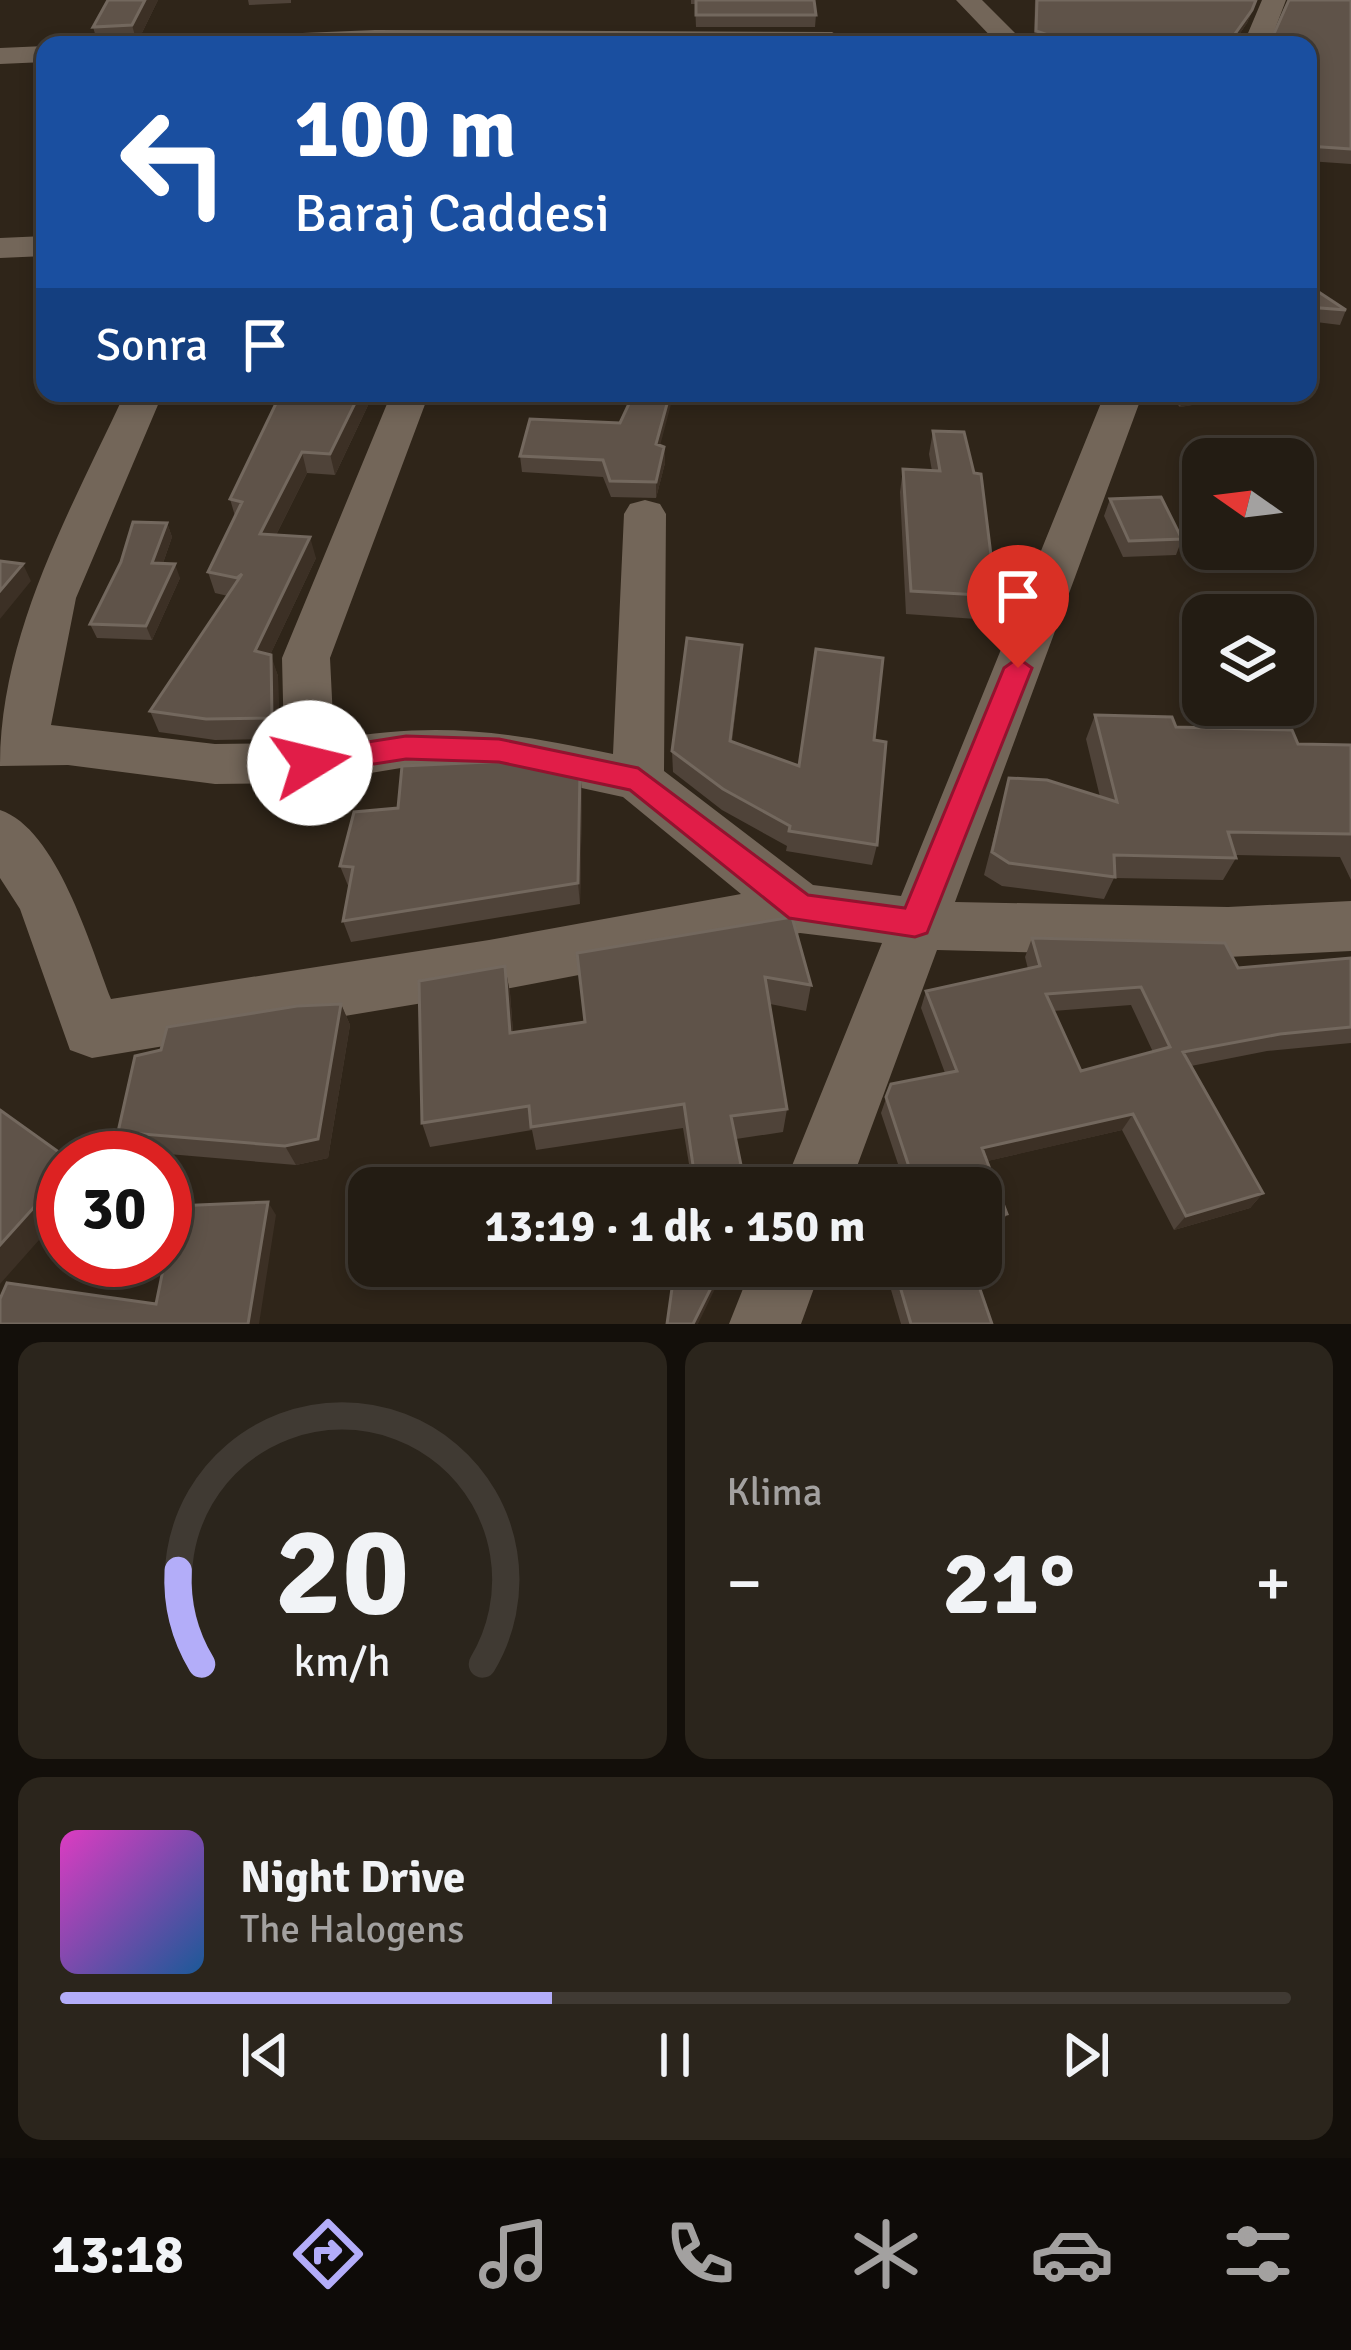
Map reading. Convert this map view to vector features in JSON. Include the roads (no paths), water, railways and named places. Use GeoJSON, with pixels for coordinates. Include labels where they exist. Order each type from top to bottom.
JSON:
{"type":"FeatureCollection","features":[{"type":"Feature","properties":{"kind":"street"},"geometry":{"type":"LineString","coordinates":[[968,0],[1005,36]]}},
{"type":"Feature","properties":{"kind":"street"},"geometry":{"type":"LineString","coordinates":[[1260,36],[1274,0]]}},
{"type":"Feature","properties":{"kind":"street"},"geometry":{"type":"LineString","coordinates":[[377,36],[395,12]]}},
{"type":"Feature","properties":{"kind":"street"},"geometry":{"type":"LineString","coordinates":[[0,56],[36,54]]}},
{"type":"Feature","properties":{"kind":"street"},"geometry":{"type":"LineString","coordinates":[[0,248],[36,246]]}},
{"type":"Feature","properties":{"kind":"street"},"geometry":{"type":"LineString","coordinates":[[140,402],[52,598],[11,746],[68,745],[215,764],[310,763],[406,747],[499,750],[638,780],[800,908]]}},
{"type":"Feature","properties":{"kind":"street"},"geometry":{"type":"LineString","coordinates":[[310,763],[306,658],[407,402]]}},
{"type":"Feature","properties":{"kind":"street"},"geometry":{"type":"LineString","coordinates":[[824,1167],[1120,402]]}},
{"type":"Feature","properties":{"kind":"street"},"geometry":{"type":"LineString","coordinates":[[638,780],[645,514]]}},
{"type":"Feature","properties":{"kind":"street"},"geometry":{"type":"LineString","coordinates":[[0,832],[45,900],[92,1030],[401,982],[800,908],[915,923],[1228,932],[1351,926]]}},
{"type":"Feature","properties":{"kind":"street"},"geometry":{"type":"LineString","coordinates":[[765,1324],[779,1287]]}}]}
